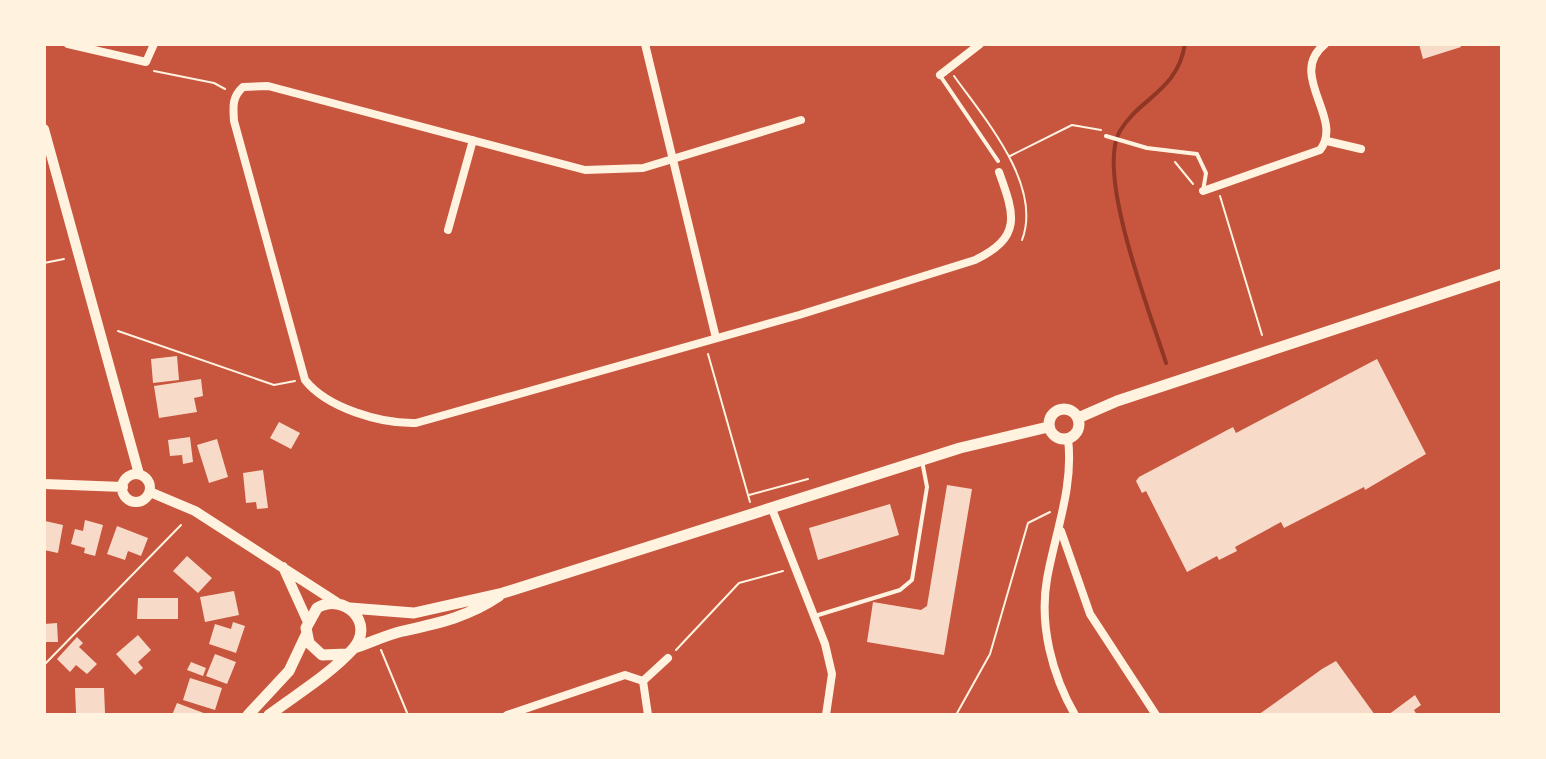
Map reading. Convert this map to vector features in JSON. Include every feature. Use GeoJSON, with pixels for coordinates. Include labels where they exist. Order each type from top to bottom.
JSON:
{"type":"FeatureCollection","features":[{"type":"Feature","properties":{"kind":"main road"},"geometry":{"type":"LineString","coordinates":[[1078,418],[1117,401],[1502,274]]}},
{"type":"Feature","properties":{"kind":"main road"},"geometry":{"type":"LineString","coordinates":[[1048,427],[1050,417],[1057,410],[1067,409],[1078,418]]}},
{"type":"Feature","properties":{"kind":"main road"},"geometry":{"type":"LineString","coordinates":[[1048,427],[1058,439],[1068,439],[1076,433],[1078,418]]}},
{"type":"Feature","properties":{"kind":"main road"},"geometry":{"type":"LineString","coordinates":[[248,715],[289,671],[306,635],[307,620],[317,608],[336,602],[350,608],[414,613],[503,593],[922,459],[1048,427]]}},
{"type":"Feature","properties":{"kind":"main road"},"geometry":{"type":"LineString","coordinates":[[306,635],[322,655],[350,651],[455,620],[478,610],[503,593]]}},
{"type":"Feature","properties":{"kind":"main road"},"geometry":{"type":"LineString","coordinates":[[269,715],[350,651],[361,632],[350,608]]}},
{"type":"Feature","properties":{"kind":"street"},"geometry":{"type":"LineString","coordinates":[[68,44],[146,62],[154,44]]}},
{"type":"Feature","properties":{"kind":"street"},"geometry":{"type":"LineString","coordinates":[[645,44],[716,338]]}},
{"type":"Feature","properties":{"kind":"street"},"geometry":{"type":"LineString","coordinates":[[940,75],[980,44]]}},
{"type":"Feature","properties":{"kind":"street"},"geometry":{"type":"LineString","coordinates":[[1325,44],[1310,64],[1310,77],[1327,141]]}},
{"type":"Feature","properties":{"kind":"street"},"geometry":{"type":"LineString","coordinates":[[801,120],[643,168],[585,170],[268,86],[253,84],[235,94],[234,121],[305,380],[323,398],[396,424],[416,423],[799,315],[994,251],[1007,238],[1013,219],[999,172]]}},
{"type":"Feature","properties":{"kind":"street"},"geometry":{"type":"LineString","coordinates":[[44,129],[139,474],[147,479],[150,492]]}},
{"type":"Feature","properties":{"kind":"street"},"geometry":{"type":"LineString","coordinates":[[448,230],[473,140]]}},
{"type":"Feature","properties":{"kind":"street"},"geometry":{"type":"LineString","coordinates":[[1327,141],[1361,149]]}},
{"type":"Feature","properties":{"kind":"street"},"geometry":{"type":"LineString","coordinates":[[1203,191],[1308,157],[1327,141]]}},
{"type":"Feature","properties":{"kind":"street"},"geometry":{"type":"LineString","coordinates":[[1068,439],[1060,531],[1047,579],[1047,632],[1054,668],[1075,715]]}},
{"type":"Feature","properties":{"kind":"street"},"geometry":{"type":"LineString","coordinates":[[139,474],[128,477],[123,487],[125,496],[136,502],[150,492]]}},
{"type":"Feature","properties":{"kind":"street"},"geometry":{"type":"LineString","coordinates":[[44,484],[123,487]]}},
{"type":"Feature","properties":{"kind":"street"},"geometry":{"type":"LineString","coordinates":[[150,492],[195,511],[336,602]]}},
{"type":"Feature","properties":{"kind":"street"},"geometry":{"type":"LineString","coordinates":[[772,509],[815,616],[832,674],[826,715]]}},
{"type":"Feature","properties":{"kind":"street"},"geometry":{"type":"LineString","coordinates":[[1060,531],[1090,614],[1156,715]]}},
{"type":"Feature","properties":{"kind":"street"},"geometry":{"type":"LineString","coordinates":[[283,567],[307,620]]}},
{"type":"Feature","properties":{"kind":"street"},"geometry":{"type":"LineString","coordinates":[[643,681],[668,658]]}},
{"type":"Feature","properties":{"kind":"street"},"geometry":{"type":"LineString","coordinates":[[507,715],[625,675],[643,681]]}},
{"type":"Feature","properties":{"kind":"street"},"geometry":{"type":"LineString","coordinates":[[643,681],[648,715]]}},
{"type":"Feature","properties":{"kind":"lane"},"geometry":{"type":"LineString","coordinates":[[940,75],[998,161]]}},
{"type":"Feature","properties":{"kind":"lane"},"geometry":{"type":"LineString","coordinates":[[1106,136],[1147,148],[1197,154],[1206,173],[1203,191]]}},
{"type":"Feature","properties":{"kind":"lane"},"geometry":{"type":"LineString","coordinates":[[815,616],[900,590],[912,580],[927,487],[922,459]]}},
{"type":"Feature","properties":{"kind":"path"},"geometry":{"type":"LineString","coordinates":[[146,62],[150,71],[214,83],[235,94]]}},
{"type":"Feature","properties":{"kind":"path"},"geometry":{"type":"LineString","coordinates":[[949,68],[1010,156],[1027,210],[1028,225],[1022,240]]}},
{"type":"Feature","properties":{"kind":"path"},"geometry":{"type":"LineString","coordinates":[[1218,187],[1262,335]]}},
{"type":"Feature","properties":{"kind":"path"},"geometry":{"type":"LineString","coordinates":[[44,263],[64,259]]}},
{"type":"Feature","properties":{"kind":"path"},"geometry":{"type":"LineString","coordinates":[[118,331],[274,385],[305,380]]}},
{"type":"Feature","properties":{"kind":"path"},"geometry":{"type":"LineString","coordinates":[[705,341],[754,515]]}},
{"type":"Feature","properties":{"kind":"path"},"geometry":{"type":"LineString","coordinates":[[748,496],[808,479]]}},
{"type":"Feature","properties":{"kind":"path"},"geometry":{"type":"LineString","coordinates":[[956,715],[990,654],[1028,523],[1063,505]]}},
{"type":"Feature","properties":{"kind":"path"},"geometry":{"type":"LineString","coordinates":[[44,665],[181,525]]}},
{"type":"Feature","properties":{"kind":"path"},"geometry":{"type":"LineString","coordinates":[[668,658],[739,583],[796,568]]}},
{"type":"Feature","properties":{"kind":"path"},"geometry":{"type":"LineString","coordinates":[[378,641],[408,715]]}},
{"type":"Feature","properties":{"kind":"building"},"geometry":{"type":"Polygon","coordinates":[[[1419,44],[1460,44],[1461,47],[1423,59],[1419,44]]]}},
{"type":"Feature","properties":{"kind":"building"},"geometry":{"type":"Polygon","coordinates":[[[177,356],[179,380],[153,383],[151,359],[177,356]]]}},
{"type":"Feature","properties":{"kind":"building"},"geometry":{"type":"Polygon","coordinates":[[[1377,359],[1426,454],[1365,490],[1364,487],[1284,528],[1281,522],[1235,547],[1237,551],[1219,560],[1217,556],[1187,572],[1146,491],[1142,493],[1136,481],[1139,477],[1233,427],[1236,433],[1377,359]]]}},
{"type":"Feature","properties":{"kind":"building"},"geometry":{"type":"Polygon","coordinates":[[[201,379],[203,396],[194,398],[197,412],[159,418],[154,386],[201,379]]]}},
{"type":"Feature","properties":{"kind":"building"},"geometry":{"type":"Polygon","coordinates":[[[279,422],[300,433],[291,449],[270,438],[279,422]]]}},
{"type":"Feature","properties":{"kind":"building"},"geometry":{"type":"Polygon","coordinates":[[[190,437],[193,462],[183,464],[182,455],[170,456],[168,440],[190,437]]]}},
{"type":"Feature","properties":{"kind":"building"},"geometry":{"type":"Polygon","coordinates":[[[217,439],[228,477],[209,483],[197,445],[217,439]]]}},
{"type":"Feature","properties":{"kind":"building"},"geometry":{"type":"Polygon","coordinates":[[[263,470],[268,508],[257,509],[256,502],[246,503],[243,473],[263,470]]]}},
{"type":"Feature","properties":{"kind":"building"},"geometry":{"type":"Polygon","coordinates":[[[947,485],[972,489],[944,655],[867,642],[873,602],[921,610],[927,606],[947,485]]]}},
{"type":"Feature","properties":{"kind":"building"},"geometry":{"type":"Polygon","coordinates":[[[890,504],[899,535],[818,560],[809,528],[890,504]]]}},
{"type":"Feature","properties":{"kind":"building"},"geometry":{"type":"Polygon","coordinates":[[[85,520],[103,525],[95,556],[84,553],[85,548],[71,544],[75,529],[83,531],[85,520]]]}},
{"type":"Feature","properties":{"kind":"building"},"geometry":{"type":"Polygon","coordinates":[[[45,521],[63,525],[58,553],[44,550],[45,521]]]}},
{"type":"Feature","properties":{"kind":"building"},"geometry":{"type":"Polygon","coordinates":[[[117,526],[148,538],[141,556],[128,551],[125,560],[107,554],[117,526]]]}},
{"type":"Feature","properties":{"kind":"building"},"geometry":{"type":"Polygon","coordinates":[[[187,556],[212,578],[198,593],[173,571],[187,556]]]}},
{"type":"Feature","properties":{"kind":"building"},"geometry":{"type":"Polygon","coordinates":[[[234,591],[239,615],[205,622],[200,597],[234,591]]]}},
{"type":"Feature","properties":{"kind":"building"},"geometry":{"type":"Polygon","coordinates":[[[138,598],[178,598],[178,619],[137,619],[138,598]]]}},
{"type":"Feature","properties":{"kind":"building"},"geometry":{"type":"Polygon","coordinates":[[[233,622],[245,626],[236,653],[209,644],[215,624],[231,629],[233,622]]]}},
{"type":"Feature","properties":{"kind":"building"},"geometry":{"type":"Polygon","coordinates":[[[57,623],[58,642],[44,642],[44,624],[57,623]]]}},
{"type":"Feature","properties":{"kind":"building"},"geometry":{"type":"Polygon","coordinates":[[[138,635],[151,650],[138,662],[143,668],[135,675],[116,654],[138,635]]]}},
{"type":"Feature","properties":{"kind":"building"},"geometry":{"type":"Polygon","coordinates":[[[77,637],[83,643],[79,647],[97,664],[87,674],[76,665],[70,672],[57,659],[77,637]]]}},
{"type":"Feature","properties":{"kind":"building"},"geometry":{"type":"Polygon","coordinates":[[[215,654],[236,662],[227,684],[206,676],[215,654]]]}},
{"type":"Feature","properties":{"kind":"building"},"geometry":{"type":"Polygon","coordinates":[[[1336,661],[1375,715],[1258,715],[1322,669],[1336,661]]]}},
{"type":"Feature","properties":{"kind":"building"},"geometry":{"type":"Polygon","coordinates":[[[191,662],[206,668],[203,676],[187,670],[191,662]]]}},
{"type":"Feature","properties":{"kind":"building"},"geometry":{"type":"Polygon","coordinates":[[[190,678],[222,688],[215,710],[183,700],[190,678]]]}},
{"type":"Feature","properties":{"kind":"building"},"geometry":{"type":"Polygon","coordinates":[[[75,688],[104,688],[105,713],[76,713],[75,688]]]}},
{"type":"Feature","properties":{"kind":"building"},"geometry":{"type":"Polygon","coordinates":[[[1415,695],[1421,705],[1414,710],[1417,715],[1388,715],[1415,695]]]}},
{"type":"Feature","properties":{"kind":"building"},"geometry":{"type":"Polygon","coordinates":[[[177,703],[209,715],[172,715],[177,703]]]}},
{"type":"Feature","properties":{"kind":"waterway"},"geometry":{"type":"LineString","coordinates":[[1166,363],[1128,245],[1115,178],[1114,151],[1120,131],[1128,119],[1174,73],[1185,44]]}}]}
